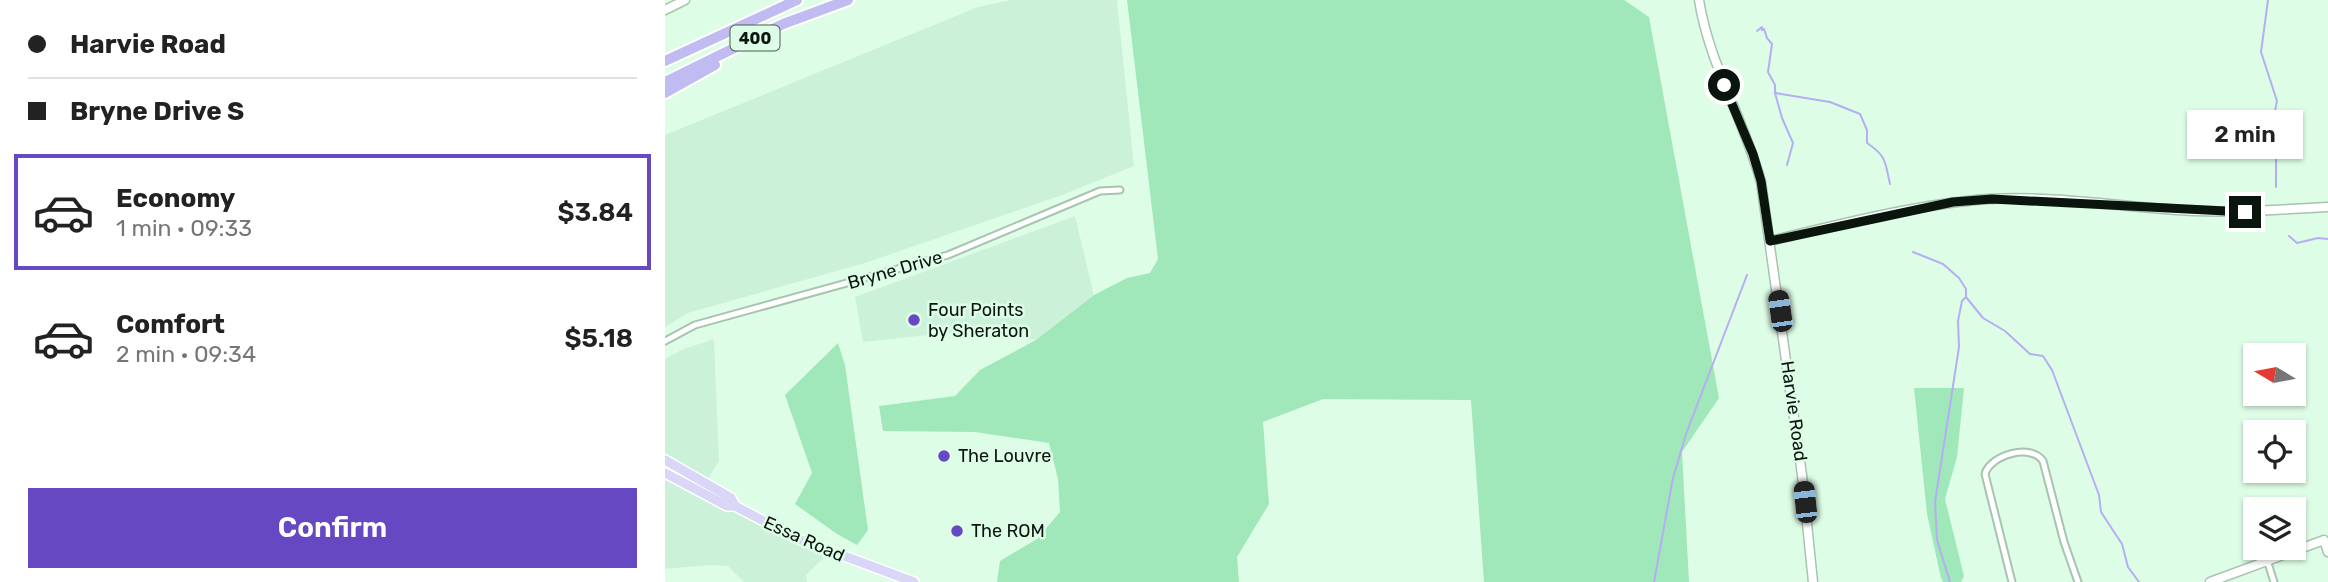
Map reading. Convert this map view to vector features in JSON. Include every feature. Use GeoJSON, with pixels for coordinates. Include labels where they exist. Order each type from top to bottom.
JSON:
{"type":"FeatureCollection","features":[{"type":"Feature","properties":{"kind":"highway","name":"400"},"geometry":{"type":"LineString","coordinates":[[665,61],[797,0]]}},
{"type":"Feature","properties":{"kind":"highway","name":"400"},"geometry":{"type":"LineString","coordinates":[[665,82],[783,24],[848,0]]}},
{"type":"Feature","properties":{"kind":"highway"},"geometry":{"type":"LineString","coordinates":[[665,93],[741,50],[755,38]]}},
{"type":"Feature","properties":{"kind":"main road","name":"Essa Road"},"geometry":{"type":"LineString","coordinates":[[665,460],[731,498],[735,506]]}},
{"type":"Feature","properties":{"kind":"main road","name":"Essa Road"},"geometry":{"type":"LineString","coordinates":[[665,473],[796,538],[914,582]]}},
{"type":"Feature","properties":{"kind":"street"},"geometry":{"type":"LineString","coordinates":[[665,10],[685,0]]}},
{"type":"Feature","properties":{"kind":"street","name":"Harvie Road"},"geometry":{"type":"LineString","coordinates":[[1699,0],[1711,52],[1753,154],[1763,195],[1802,475],[1813,582]]}},
{"type":"Feature","properties":{"kind":"street","name":"Bryne Drive"},"geometry":{"type":"LineString","coordinates":[[665,341],[695,325],[948,256],[1100,191],[1120,190]]}},
{"type":"Feature","properties":{"kind":"street"},"geometry":{"type":"LineString","coordinates":[[1770,241],[1953,202],[1992,199],[2197,211],[2245,212],[2328,207]]}},
{"type":"Feature","properties":{"kind":"street"},"geometry":{"type":"LineString","coordinates":[[2012,582],[1985,474],[1988,466],[1996,460],[2031,452],[2039,455],[2043,461],[2064,542],[2078,582]]}},
{"type":"Feature","properties":{"kind":"street"},"geometry":{"type":"LineString","coordinates":[[2306,547],[2326,540],[2328,552]]}},
{"type":"Feature","properties":{"kind":"street"},"geometry":{"type":"LineString","coordinates":[[2210,582],[2267,560],[2274,582]]}},
{"type":"Feature","properties":{"kind":"shaded area"},"geometry":{"type":"Polygon","coordinates":[[[1011,0],[1117,0],[1134,166],[1062,195],[865,263],[688,313],[665,327],[665,135],[978,7],[1011,0]]]}},
{"type":"Feature","properties":{"kind":"shaded area"},"geometry":{"type":"Polygon","coordinates":[[[1075,216],[1094,295],[1036,340],[976,330],[863,342],[855,297],[1075,216]]]}},
{"type":"Feature","properties":{"kind":"shaded area"},"geometry":{"type":"Polygon","coordinates":[[[714,339],[719,461],[708,479],[665,453],[665,359],[681,350],[714,339]]]}},
{"type":"Feature","properties":{"kind":"shaded area"},"geometry":{"type":"Polygon","coordinates":[[[665,467],[735,506],[830,552],[806,575],[807,582],[744,582],[728,566],[665,569],[665,467]]]}},
{"type":"Feature","properties":{"kind":"green space"},"geometry":{"type":"Polygon","coordinates":[[[1127,0],[1624,0],[1649,17],[1719,398],[1682,452],[1689,582],[1484,582],[1471,400],[1323,399],[1263,422],[1269,504],[1237,557],[1239,582],[997,582],[1000,561],[1037,539],[1060,512],[1058,479],[1049,443],[975,432],[883,431],[879,406],[955,396],[980,370],[1036,340],[1094,295],[1127,278],[1150,273],[1158,259],[1127,0]]]}},
{"type":"Feature","properties":{"kind":"green space"},"geometry":{"type":"Polygon","coordinates":[[[838,343],[845,365],[868,530],[857,545],[795,504],[812,473],[785,395],[838,343]]]}},
{"type":"Feature","properties":{"kind":"green space"},"geometry":{"type":"Polygon","coordinates":[[[1914,388],[1964,388],[1957,457],[1945,499],[1964,576],[1961,582],[1943,582],[1941,578],[1927,514],[1914,388]]]}},
{"type":"Feature","properties":{"kind":"waterway"},"geometry":{"type":"LineString","coordinates":[[2268,0],[2261,52],[2277,101],[2272,125],[2276,187]]}},
{"type":"Feature","properties":{"kind":"waterway"},"geometry":{"type":"LineString","coordinates":[[1757,31],[1762,27],[1772,44],[1768,72],[1775,85],[1782,118],[1793,143],[1787,165]]}},
{"type":"Feature","properties":{"kind":"waterway"},"geometry":{"type":"LineString","coordinates":[[1775,93],[1830,102],[1860,114],[1867,130],[1867,143],[1882,156],[1890,184]]}},
{"type":"Feature","properties":{"kind":"waterway"},"geometry":{"type":"LineString","coordinates":[[2289,236],[2297,243],[2318,238],[2328,239]]}},
{"type":"Feature","properties":{"kind":"waterway"},"geometry":{"type":"LineString","coordinates":[[1913,252],[1943,264],[1959,278],[1966,289],[1966,297],[1983,318],[2005,331],[2030,354],[2043,356],[2052,370],[2099,495],[2101,512],[2122,544],[2128,567],[2139,582]]}},
{"type":"Feature","properties":{"kind":"waterway"},"geometry":{"type":"LineString","coordinates":[[1654,582],[1673,478],[1686,434],[1747,275]]}},
{"type":"Feature","properties":{"kind":"waterway"},"geometry":{"type":"LineString","coordinates":[[1950,582],[1937,540],[1935,502],[1959,347],[1958,321],[1965,298]]}},
{"type":"Feature","properties":{"kind":"place","name":"Four Points by Sheraton"},"geometry":{"type":"Point","coordinates":[914,320]}},
{"type":"Feature","properties":{"kind":"place","name":"The Louvre"},"geometry":{"type":"Point","coordinates":[944,456]}},
{"type":"Feature","properties":{"kind":"place","name":"The ROM"},"geometry":{"type":"Point","coordinates":[957,531]}},
{"type":"Feature","properties":{"kind":"route"},"geometry":{"type":"LineString","coordinates":[[1724,85],[1744,130],[1761,181],[1770,241],[1953,202],[1992,199],[2245,212]]}}]}
